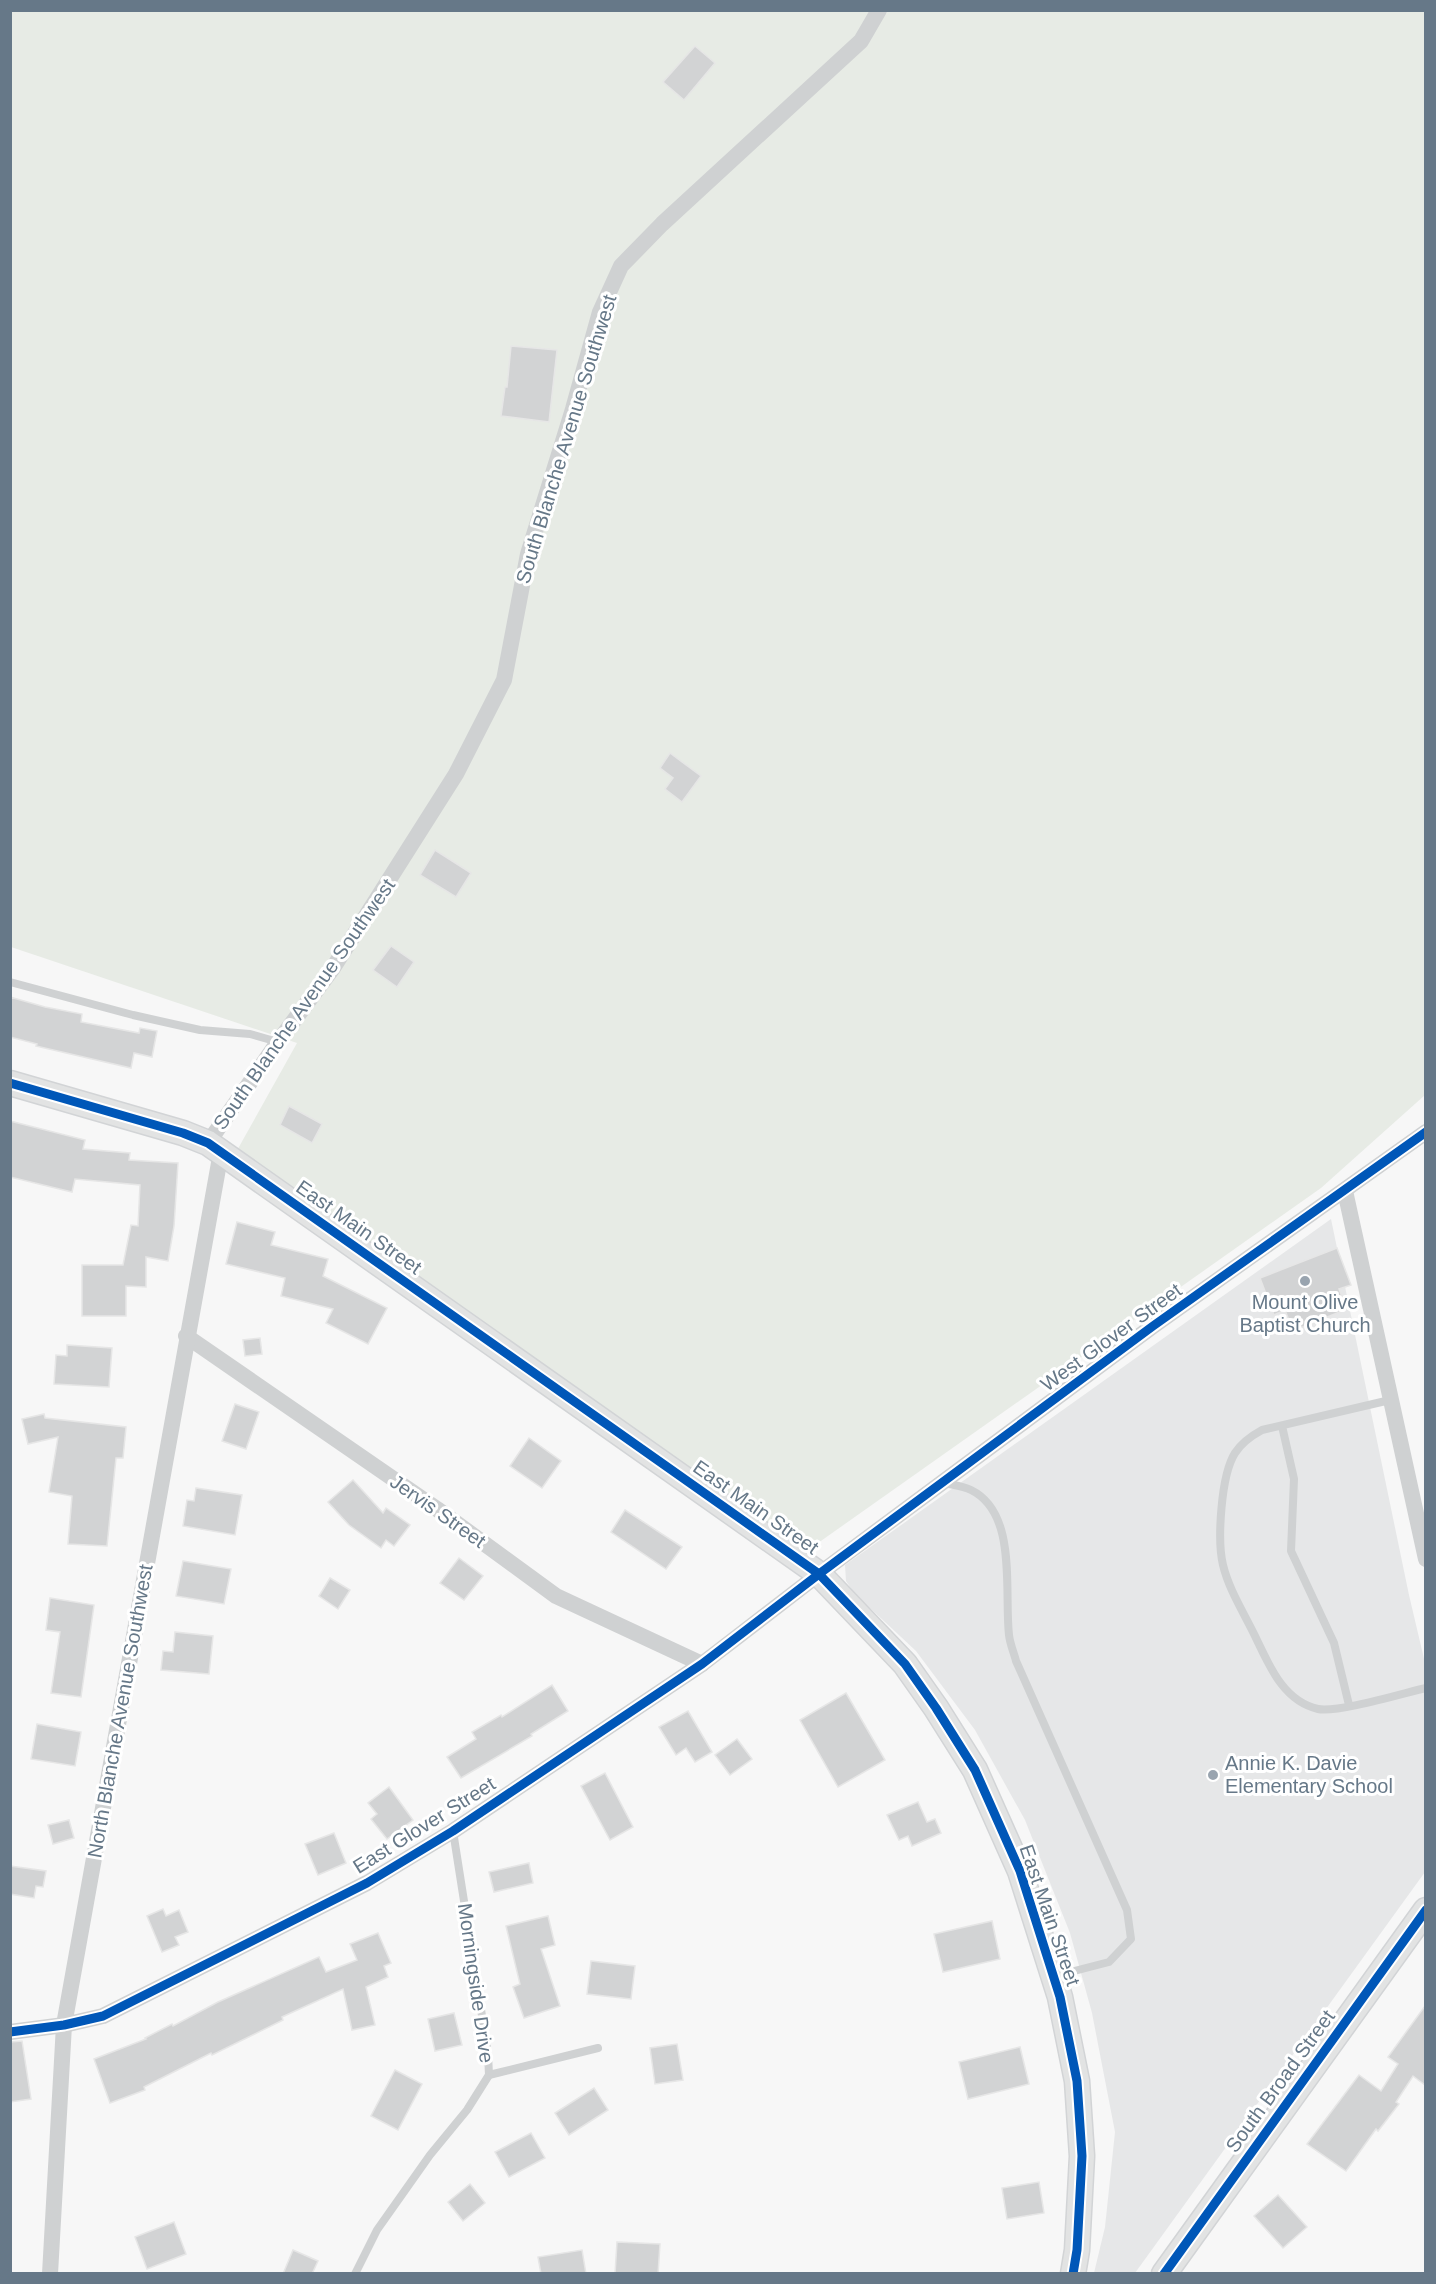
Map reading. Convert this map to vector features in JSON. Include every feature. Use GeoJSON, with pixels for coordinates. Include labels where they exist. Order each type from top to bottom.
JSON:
{"type":"FeatureCollection","features":[{"type":"Feature","properties":{"kind":"main road","name":"East Main Street"},"geometry":{"type":"LineString","coordinates":[[10,1083],[183,1133],[214,1147],[819,1574],[905,1664],[975,1770],[1020,1871],[1054,1977],[1068,2031],[1077,2081],[1082,2145],[1077,2250],[1073,2274]]}},
{"type":"Feature","properties":{"kind":"main road","name":"South Broad Street"},"geometry":{"type":"LineString","coordinates":[[1164,2274],[1425,1910]]}},
{"type":"Feature","properties":{"kind":"street","name":"South Blanche Avenue Southwest"},"geometry":{"type":"LineString","coordinates":[[214,1147],[278,1042],[333,968],[456,774],[504,680],[528,554],[600,312],[621,266],[662,224],[861,41],[879,10]]}},
{"type":"Feature","properties":{"kind":"street","name":"West Glover Street"},"geometry":{"type":"LineString","coordinates":[[819,1574],[1154,1326],[1425,1132]]}},
{"type":"Feature","properties":{"kind":"street","name":"North Blanche Avenue Southwest"},"geometry":{"type":"LineString","coordinates":[[50,2274],[64,2025],[186,1336],[214,1147]]}},
{"type":"Feature","properties":{"kind":"street"},"geometry":{"type":"LineString","coordinates":[[1345,1191],[1425,1559]]}},
{"type":"Feature","properties":{"kind":"street","name":"Jervis Street"},"geometry":{"type":"LineString","coordinates":[[186,1336],[437,1509],[556,1596],[702,1664]]}},
{"type":"Feature","properties":{"kind":"street","name":"East Glover Street"},"geometry":{"type":"LineString","coordinates":[[10,2032],[64,2025],[103,2016],[367,1883],[453,1831],[702,1664],[819,1574]]}},
{"type":"Feature","properties":{"kind":"lane"},"geometry":{"type":"LineString","coordinates":[[10,982],[189,1027],[250,1034],[278,1042]]}},
{"type":"Feature","properties":{"kind":"lane"},"geometry":{"type":"LineString","coordinates":[[1390,1400],[1262,1430],[1247,1438],[1234,1454],[1227,1473],[1221,1512],[1223,1564],[1232,1590],[1272,1672],[1287,1692],[1300,1701],[1319,1709],[1349,1705],[1425,1688]]}},
{"type":"Feature","properties":{"kind":"lane"},"geometry":{"type":"LineString","coordinates":[[1282,1426],[1294,1479],[1291,1551],[1334,1643],[1349,1705]]}},
{"type":"Feature","properties":{"kind":"lane"},"geometry":{"type":"LineString","coordinates":[[943,1483],[970,1489],[990,1505],[1000,1522],[1005,1548],[1009,1635],[1016,1661],[1127,1910],[1131,1939],[1109,1962],[1054,1977]]}},
{"type":"Feature","properties":{"kind":"lane","name":"Morningside Drive"},"geometry":{"type":"LineString","coordinates":[[355,2274],[378,2230],[430,2155],[467,2110],[489,2075],[488,2054],[453,1831]]}},
{"type":"Feature","properties":{"kind":"lane"},"geometry":{"type":"LineString","coordinates":[[489,2075],[598,2048]]}},
{"type":"Feature","properties":{"kind":"shaded area"},"geometry":{"type":"Polygon","coordinates":[[[11,11],[1425,11],[1425,1095],[1321,1188],[801,1555],[235,1154],[297,1043],[11,947],[11,11]]]}},
{"type":"Feature","properties":{"kind":"shaded area","name":"Annie K. Davie Elementary School"},"geometry":{"type":"Polygon","coordinates":[[[1331,1219],[1425,1663],[1425,1872],[1135,2273],[1094,2273],[1105,2227],[1115,2132],[1092,2013],[1070,1933],[1025,1820],[975,1730],[916,1651],[854,1593],[846,1581],[845,1565],[1331,1219]]]}},
{"type":"Feature","properties":{"kind":"building"},"geometry":{"type":"Polygon","coordinates":[[[695,46],[715,63],[684,100],[663,82],[695,46]]]}},
{"type":"Feature","properties":{"kind":"building"},"geometry":{"type":"Polygon","coordinates":[[[511,346],[557,350],[549,422],[501,416],[505,387],[507,387],[511,346]]]}},
{"type":"Feature","properties":{"kind":"building"},"geometry":{"type":"Polygon","coordinates":[[[670,753],[701,776],[682,802],[665,789],[673,778],[660,768],[670,753]]]}},
{"type":"Feature","properties":{"kind":"building"},"geometry":{"type":"Polygon","coordinates":[[[435,850],[471,873],[456,897],[420,875],[435,850]]]}},
{"type":"Feature","properties":{"kind":"building"},"geometry":{"type":"Polygon","coordinates":[[[391,946],[414,962],[397,987],[373,970],[391,946]]]}},
{"type":"Feature","properties":{"kind":"building"},"geometry":{"type":"Polygon","coordinates":[[[10,997],[82,1014],[81,1022],[139,1033],[140,1028],[157,1031],[152,1057],[134,1053],[131,1068],[36,1046],[37,1044],[10,1037],[10,997]]]}},
{"type":"Feature","properties":{"kind":"building"},"geometry":{"type":"Polygon","coordinates":[[[289,1106],[322,1124],[312,1143],[280,1125],[289,1106]]]}},
{"type":"Feature","properties":{"kind":"building"},"geometry":{"type":"Polygon","coordinates":[[[10,1121],[85,1140],[83,1149],[130,1153],[129,1160],[178,1163],[174,1226],[168,1261],[146,1257],[146,1287],[126,1286],[126,1316],[82,1316],[82,1265],[123,1265],[131,1225],[138,1226],[140,1185],[75,1179],[72,1192],[10,1177],[10,1121]]]}},
{"type":"Feature","properties":{"kind":"building"},"geometry":{"type":"Polygon","coordinates":[[[237,1222],[275,1232],[271,1245],[328,1259],[323,1276],[387,1308],[368,1344],[326,1323],[333,1309],[281,1296],[285,1278],[226,1264],[237,1222]]]}},
{"type":"Feature","properties":{"kind":"building","name":"Mount Olive Baptist Church"},"geometry":{"type":"Polygon","coordinates":[[[1337,1248],[1351,1285],[1339,1289],[1347,1309],[1293,1331],[1285,1310],[1274,1315],[1260,1278],[1337,1248]]]}},
{"type":"Feature","properties":{"kind":"building"},"geometry":{"type":"Polygon","coordinates":[[[260,1338],[262,1354],[245,1356],[243,1340],[260,1338]]]}},
{"type":"Feature","properties":{"kind":"building"},"geometry":{"type":"Polygon","coordinates":[[[67,1345],[112,1348],[109,1387],[54,1384],[56,1355],[67,1356],[67,1345]]]}},
{"type":"Feature","properties":{"kind":"building"},"geometry":{"type":"Polygon","coordinates":[[[235,1404],[259,1412],[246,1449],[222,1441],[235,1404]]]}},
{"type":"Feature","properties":{"kind":"building"},"geometry":{"type":"Polygon","coordinates":[[[44,1414],[45,1418],[126,1427],[123,1458],[116,1458],[107,1546],[68,1544],[72,1496],[49,1492],[58,1437],[28,1444],[22,1419],[44,1414]]]}},
{"type":"Feature","properties":{"kind":"building"},"geometry":{"type":"Polygon","coordinates":[[[529,1438],[561,1461],[542,1488],[510,1466],[529,1438]]]}},
{"type":"Feature","properties":{"kind":"building"},"geometry":{"type":"Polygon","coordinates":[[[353,1480],[383,1513],[386,1508],[410,1525],[394,1546],[386,1540],[381,1548],[349,1525],[328,1502],[353,1480]]]}},
{"type":"Feature","properties":{"kind":"building"},"geometry":{"type":"Polygon","coordinates":[[[196,1488],[242,1495],[235,1535],[183,1526],[187,1500],[194,1501],[196,1488]]]}},
{"type":"Feature","properties":{"kind":"building"},"geometry":{"type":"Polygon","coordinates":[[[625,1510],[682,1547],[666,1569],[611,1532],[625,1510]]]}},
{"type":"Feature","properties":{"kind":"building"},"geometry":{"type":"Polygon","coordinates":[[[459,1558],[483,1576],[464,1600],[440,1583],[459,1558]]]}},
{"type":"Feature","properties":{"kind":"building"},"geometry":{"type":"Polygon","coordinates":[[[183,1561],[231,1569],[224,1604],[176,1596],[183,1561]]]}},
{"type":"Feature","properties":{"kind":"building"},"geometry":{"type":"Polygon","coordinates":[[[330,1578],[350,1590],[338,1609],[319,1596],[330,1578]]]}},
{"type":"Feature","properties":{"kind":"building"},"geometry":{"type":"Polygon","coordinates":[[[50,1598],[94,1605],[81,1697],[51,1693],[60,1632],[46,1630],[50,1598]]]}},
{"type":"Feature","properties":{"kind":"building"},"geometry":{"type":"Polygon","coordinates":[[[175,1632],[213,1636],[209,1674],[161,1670],[163,1651],[173,1652],[175,1632]]]}},
{"type":"Feature","properties":{"kind":"building"},"geometry":{"type":"Polygon","coordinates":[[[552,1685],[568,1711],[531,1734],[532,1736],[461,1778],[447,1757],[476,1739],[472,1732],[501,1715],[502,1717],[552,1685]]]}},
{"type":"Feature","properties":{"kind":"building"},"geometry":{"type":"Polygon","coordinates":[[[846,1693],[885,1760],[838,1787],[800,1720],[846,1693]]]}},
{"type":"Feature","properties":{"kind":"building"},"geometry":{"type":"Polygon","coordinates":[[[688,1711],[712,1752],[695,1762],[686,1748],[676,1755],[659,1727],[688,1711]]]}},
{"type":"Feature","properties":{"kind":"building"},"geometry":{"type":"Polygon","coordinates":[[[37,1724],[81,1732],[75,1766],[31,1759],[37,1724]]]}},
{"type":"Feature","properties":{"kind":"building"},"geometry":{"type":"Polygon","coordinates":[[[737,1739],[752,1759],[730,1775],[715,1755],[737,1739]]]}},
{"type":"Feature","properties":{"kind":"building"},"geometry":{"type":"Polygon","coordinates":[[[605,1773],[633,1827],[610,1840],[581,1786],[605,1773]]]}},
{"type":"Feature","properties":{"kind":"building"},"geometry":{"type":"Polygon","coordinates":[[[389,1787],[413,1820],[387,1839],[371,1819],[377,1814],[368,1803],[389,1787]]]}},
{"type":"Feature","properties":{"kind":"building"},"geometry":{"type":"Polygon","coordinates":[[[918,1802],[927,1822],[935,1819],[941,1833],[912,1846],[908,1836],[899,1840],[887,1815],[918,1802]]]}},
{"type":"Feature","properties":{"kind":"building"},"geometry":{"type":"Polygon","coordinates":[[[69,1820],[74,1838],[53,1844],[48,1825],[69,1820]]]}},
{"type":"Feature","properties":{"kind":"building"},"geometry":{"type":"Polygon","coordinates":[[[334,1833],[346,1863],[318,1875],[305,1844],[334,1833]]]}},
{"type":"Feature","properties":{"kind":"building"},"geometry":{"type":"Polygon","coordinates":[[[529,1863],[533,1883],[494,1892],[489,1872],[529,1863]]]}},
{"type":"Feature","properties":{"kind":"building"},"geometry":{"type":"Polygon","coordinates":[[[10,1866],[46,1871],[43,1887],[36,1886],[34,1898],[10,1894],[10,1866]]]}},
{"type":"Feature","properties":{"kind":"building"},"geometry":{"type":"Polygon","coordinates":[[[163,1909],[166,1916],[179,1910],[188,1932],[175,1937],[179,1945],[162,1952],[147,1916],[163,1909]]]}},
{"type":"Feature","properties":{"kind":"building"},"geometry":{"type":"Polygon","coordinates":[[[548,1916],[555,1945],[541,1949],[560,2006],[524,2018],[513,1987],[520,1984],[506,1926],[548,1916]]]}},
{"type":"Feature","properties":{"kind":"building"},"geometry":{"type":"Polygon","coordinates":[[[992,1921],[1000,1959],[943,1972],[934,1934],[992,1921]]]}},
{"type":"Feature","properties":{"kind":"building"},"geometry":{"type":"Polygon","coordinates":[[[378,1933],[391,1963],[384,1966],[388,1977],[366,1987],[375,2025],[352,2030],[343,1989],[282,2017],[283,2020],[144,2087],[145,2090],[110,2103],[94,2059],[146,2039],[218,2002],[319,1957],[326,1972],[357,1960],[350,1944],[378,1933]]]}},
{"type":"Feature","properties":{"kind":"building"},"geometry":{"type":"Polygon","coordinates":[[[591,1961],[635,1966],[631,1999],[587,1994],[591,1961]]]}},
{"type":"Feature","properties":{"kind":"building"},"geometry":{"type":"Polygon","coordinates":[[[1425,2006],[1425,2085],[1413,2076],[1396,2102],[1399,2104],[1378,2131],[1376,2129],[1346,2171],[1307,2144],[1359,2075],[1381,2091],[1398,2064],[1388,2057],[1425,2006]]]}},
{"type":"Feature","properties":{"kind":"building"},"geometry":{"type":"Polygon","coordinates":[[[454,2013],[462,2045],[435,2051],[428,2019],[454,2013]]]}},
{"type":"Feature","properties":{"kind":"building"},"geometry":{"type":"Polygon","coordinates":[[[22,2041],[31,2099],[10,2102],[10,2042],[22,2041]]]}},
{"type":"Feature","properties":{"kind":"building"},"geometry":{"type":"Polygon","coordinates":[[[677,2044],[683,2080],[655,2084],[650,2048],[677,2044]]]}},
{"type":"Feature","properties":{"kind":"building"},"geometry":{"type":"Polygon","coordinates":[[[1020,2047],[1029,2084],[968,2099],[959,2062],[1020,2047]]]}},
{"type":"Feature","properties":{"kind":"building"},"geometry":{"type":"Polygon","coordinates":[[[395,2070],[422,2084],[398,2130],[371,2116],[395,2070]]]}},
{"type":"Feature","properties":{"kind":"building"},"geometry":{"type":"Polygon","coordinates":[[[594,2088],[608,2110],[569,2135],[555,2113],[594,2088]]]}},
{"type":"Feature","properties":{"kind":"building"},"geometry":{"type":"Polygon","coordinates":[[[531,2133],[545,2158],[509,2177],[495,2152],[531,2133]]]}},
{"type":"Feature","properties":{"kind":"building"},"geometry":{"type":"Polygon","coordinates":[[[1039,2182],[1044,2213],[1007,2219],[1002,2188],[1039,2182]]]}},
{"type":"Feature","properties":{"kind":"building"},"geometry":{"type":"Polygon","coordinates":[[[470,2184],[485,2203],[463,2221],[448,2202],[470,2184]]]}},
{"type":"Feature","properties":{"kind":"building"},"geometry":{"type":"Polygon","coordinates":[[[1278,2195],[1307,2227],[1283,2248],[1254,2216],[1278,2195]]]}},
{"type":"Feature","properties":{"kind":"building"},"geometry":{"type":"Polygon","coordinates":[[[174,2222],[186,2254],[147,2269],[135,2237],[174,2222]]]}},
{"type":"Feature","properties":{"kind":"building"},"geometry":{"type":"Polygon","coordinates":[[[617,2242],[660,2244],[658,2274],[615,2274],[617,2242]]]}},
{"type":"Feature","properties":{"kind":"building"},"geometry":{"type":"Polygon","coordinates":[[[293,2250],[318,2261],[312,2274],[283,2274],[293,2250]]]}},
{"type":"Feature","properties":{"kind":"building"},"geometry":{"type":"Polygon","coordinates":[[[582,2250],[586,2274],[541,2274],[538,2257],[582,2250]]]}},
{"type":"Feature","properties":{"kind":"cycle path"},"geometry":{"type":"LineString","coordinates":[[10,1083],[183,1133],[208,1143],[819,1574],[905,1664],[975,1770],[1020,1871],[1060,1997],[1077,2081],[1082,2156],[1077,2250],[1073,2274]]}},
{"type":"Feature","properties":{"kind":"cycle path"},"geometry":{"type":"LineString","coordinates":[[10,2032],[64,2025],[103,2016],[367,1883],[453,1831],[702,1664],[819,1574],[1153,1326],[1426,1132]]}},
{"type":"Feature","properties":{"kind":"cycle path"},"geometry":{"type":"LineString","coordinates":[[1164,2274],[1426,1910]]}},
{"type":"Feature","properties":{"kind":"place","name":"Mount Olive Baptist Church"},"geometry":{"type":"Point","coordinates":[1305,1281]}},
{"type":"Feature","properties":{"kind":"place","name":"Annie K. Davie Elementary School"},"geometry":{"type":"Point","coordinates":[1213,1775]}}]}
